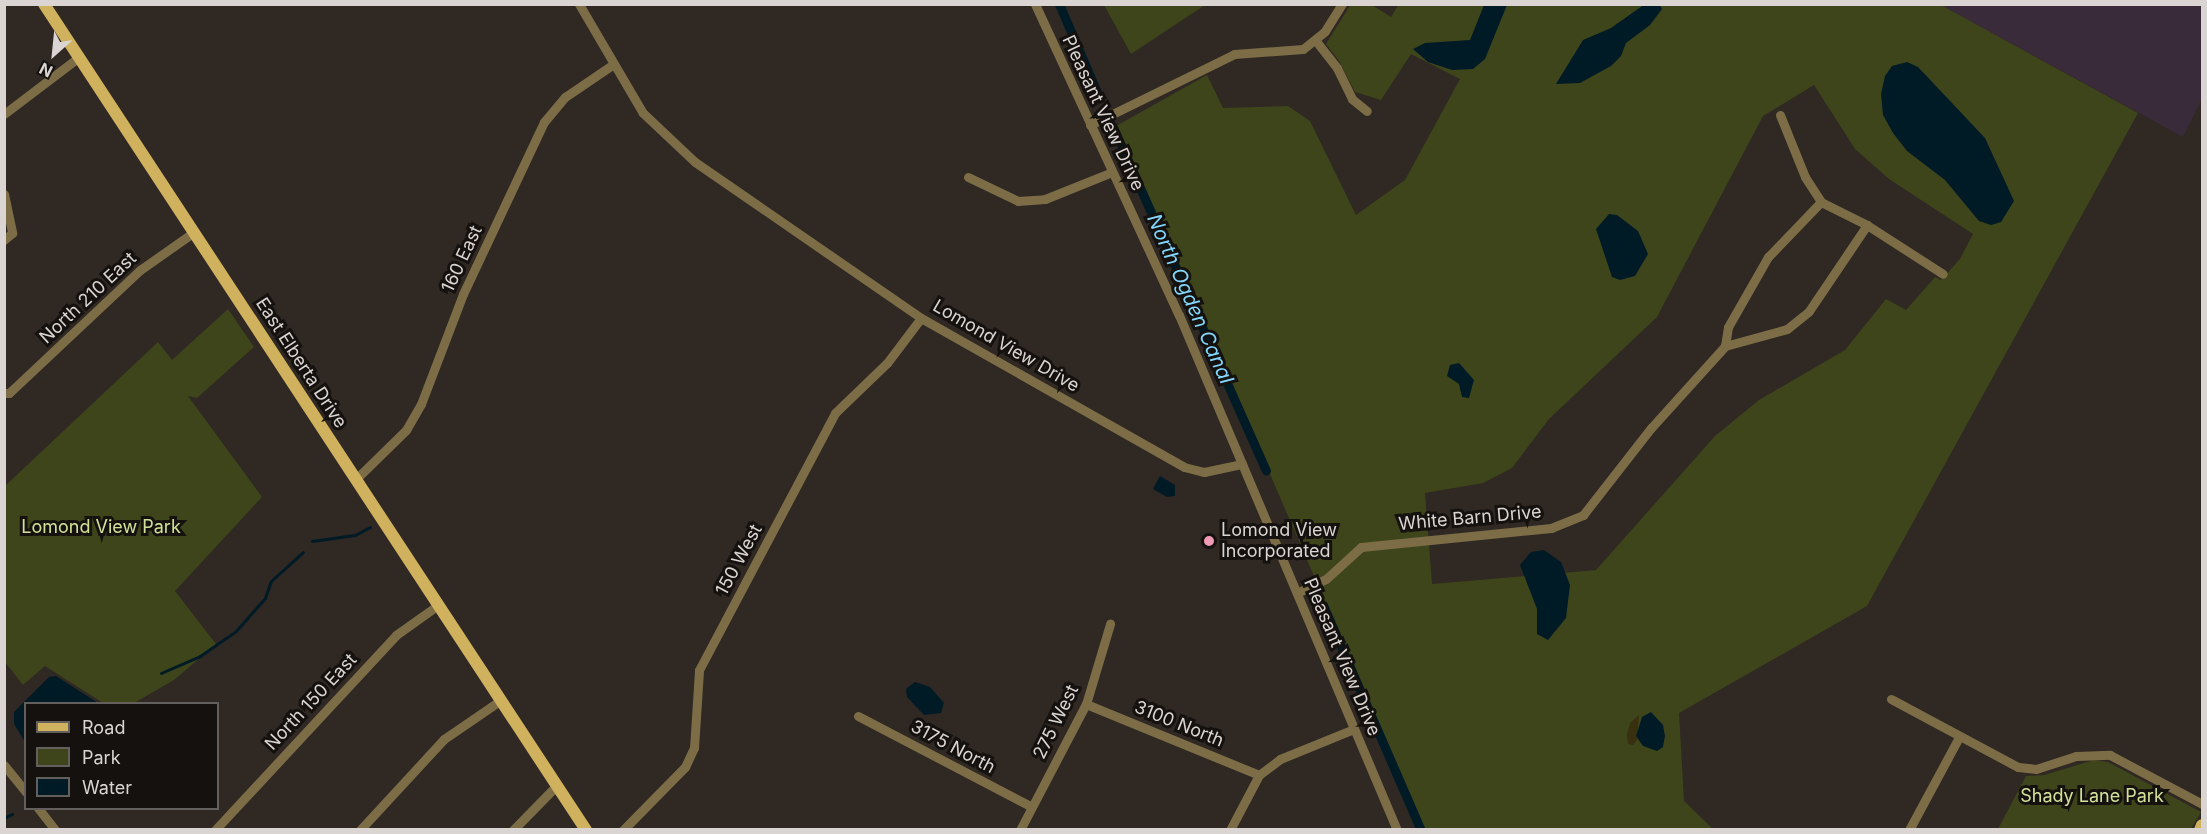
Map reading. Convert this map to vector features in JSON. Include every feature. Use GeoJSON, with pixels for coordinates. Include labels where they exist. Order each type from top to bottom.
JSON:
{"type":"FeatureCollection","features":[{"type":"Feature","properties":{"kind":"main road","name":"East Elberta Drive"},"geometry":{"type":"LineString","coordinates":[[44,4],[586,830]]}},
{"type":"Feature","properties":{"kind":"main road"},"geometry":{"type":"LineString","coordinates":[[2200,830],[2202,825]]}},
{"type":"Feature","properties":{"kind":"street","name":"Lomond View Drive"},"geometry":{"type":"LineString","coordinates":[[579,4],[612,65],[643,113],[669,141],[921,318],[1184,467],[1204,472],[1242,464]]}},
{"type":"Feature","properties":{"kind":"street","name":"Pleasant View Drive"},"geometry":{"type":"LineString","coordinates":[[1035,4],[1179,315],[1397,830]]}},
{"type":"Feature","properties":{"kind":"street"},"geometry":{"type":"LineString","coordinates":[[1090,125],[1234,54],[1289,51],[1316,41],[1342,4]]}},
{"type":"Feature","properties":{"kind":"street"},"geometry":{"type":"LineString","coordinates":[[1316,41],[1337,68],[1352,99],[1367,111]]}},
{"type":"Feature","properties":{"kind":"street"},"geometry":{"type":"LineString","coordinates":[[4,114],[79,57]]}},
{"type":"Feature","properties":{"kind":"street","name":"160 East"},"geometry":{"type":"LineString","coordinates":[[356,478],[406,430],[421,404],[463,294],[548,115],[564,97],[612,65]]}},
{"type":"Feature","properties":{"kind":"street"},"geometry":{"type":"LineString","coordinates":[[1780,116],[1805,177],[1821,202],[1867,225],[1943,274]]}},
{"type":"Feature","properties":{"kind":"street"},"geometry":{"type":"LineString","coordinates":[[968,177],[1018,201],[1045,200],[1112,172]]}},
{"type":"Feature","properties":{"kind":"street"},"geometry":{"type":"LineString","coordinates":[[4,194],[12,233],[4,240]]}},
{"type":"Feature","properties":{"kind":"street","name":"White Barn Drive"},"geometry":{"type":"LineString","coordinates":[[1297,593],[1326,579],[1361,547],[1551,528],[1583,515],[1651,428],[1725,346],[1728,327],[1768,257],[1821,202]]}},
{"type":"Feature","properties":{"kind":"street"},"geometry":{"type":"LineString","coordinates":[[1725,346],[1786,329],[1809,311],[1867,225]]}},
{"type":"Feature","properties":{"kind":"street","name":"North 210 East"},"geometry":{"type":"LineString","coordinates":[[7,393],[140,270],[194,232]]}},
{"type":"Feature","properties":{"kind":"street","name":"150 West"},"geometry":{"type":"LineString","coordinates":[[623,830],[685,767],[694,748],[699,670],[835,413],[887,363],[921,318]]}},
{"type":"Feature","properties":{"kind":"street","name":"North 150 East"},"geometry":{"type":"LineString","coordinates":[[215,830],[396,635],[438,605]]}},
{"type":"Feature","properties":{"kind":"street","name":"275 West"},"geometry":{"type":"LineString","coordinates":[[1020,830],[1086,704],[1110,624]]}},
{"type":"Feature","properties":{"kind":"street"},"geometry":{"type":"LineString","coordinates":[[1891,699],[2018,767],[2036,769],[2076,756],[2110,754],[2202,804]]}},
{"type":"Feature","properties":{"kind":"street"},"geometry":{"type":"LineString","coordinates":[[360,830],[444,739],[501,700]]}},
{"type":"Feature","properties":{"kind":"street","name":"3100 North"},"geometry":{"type":"LineString","coordinates":[[1086,704],[1259,775]]}},
{"type":"Feature","properties":{"kind":"street","name":"3175 North"},"geometry":{"type":"LineString","coordinates":[[858,716],[1032,807]]}},
{"type":"Feature","properties":{"kind":"street"},"geometry":{"type":"LineString","coordinates":[[1230,830],[1259,775],[1280,759],[1354,729]]}},
{"type":"Feature","properties":{"kind":"street"},"geometry":{"type":"LineString","coordinates":[[1909,830],[1959,736]]}},
{"type":"Feature","properties":{"kind":"street"},"geometry":{"type":"LineString","coordinates":[[4,765],[24,790]]}},
{"type":"Feature","properties":{"kind":"street"},"geometry":{"type":"LineString","coordinates":[[513,830],[557,785]]}},
{"type":"Feature","properties":{"kind":"street"},"geometry":{"type":"LineString","coordinates":[[40,810],[55,830]]}},
{"type":"Feature","properties":{"kind":"shaded area"},"geometry":{"type":"Polygon","coordinates":[[[1941,5],[2202,5],[2202,99],[2183,137],[1941,5]]]}},
{"type":"Feature","properties":{"kind":"green space"},"geometry":{"type":"Polygon","coordinates":[[[1351,4],[1372,5],[1391,17],[1399,4],[1941,5],[2138,113],[1867,606],[1679,713],[1684,801],[1714,830],[1423,829],[1254,437],[1109,130],[1207,75],[1223,108],[1288,106],[1310,121],[1356,215],[1405,180],[1460,79],[1411,54],[1381,100],[1355,92],[1339,61],[1326,44],[1351,4]],[[1814,85],[1763,116],[1657,317],[1549,419],[1512,468],[1483,483],[1425,493],[1432,584],[1596,570],[1715,436],[1759,400],[1845,350],[1886,299],[1906,310],[1935,277],[1941,280],[1960,259],[1973,234],[1889,179],[1855,149],[1814,85]]]}},
{"type":"Feature","properties":{"kind":"green space"},"geometry":{"type":"Polygon","coordinates":[[[1104,5],[1205,5],[1131,54],[1104,5]]]}},
{"type":"Feature","properties":{"kind":"green space","name":"Lomond View Park"},"geometry":{"type":"Polygon","coordinates":[[[228,309],[254,347],[197,398],[188,396],[262,497],[175,591],[216,644],[174,680],[136,702],[101,702],[45,666],[23,685],[5,662],[5,486],[158,342],[172,360],[228,309]]]}},
{"type":"Feature","properties":{"kind":"green space","name":"Shady Lane Park"},"geometry":{"type":"Polygon","coordinates":[[[2094,760],[2108,762],[2201,812],[2191,829],[1998,829],[2026,776],[2044,775],[2094,760]]]}},
{"type":"Feature","properties":{"kind":"sand"},"geometry":{"type":"Polygon","coordinates":[[[1639,715],[1637,740],[1633,745],[1628,744],[1627,735],[1630,723],[1639,715]]]}},
{"type":"Feature","properties":{"kind":"water"},"geometry":{"type":"Polygon","coordinates":[[[1645,4],[1660,5],[1662,9],[1650,25],[1626,43],[1621,56],[1611,66],[1580,83],[1556,84],[1583,40],[1611,28],[1645,4]]]}},
{"type":"Feature","properties":{"kind":"water"},"geometry":{"type":"Polygon","coordinates":[[[1484,5],[1507,5],[1485,59],[1473,69],[1452,70],[1428,62],[1413,49],[1425,43],[1470,40],[1484,5]]]}},
{"type":"Feature","properties":{"kind":"water"},"geometry":{"type":"Polygon","coordinates":[[[1907,62],[1918,67],[1985,138],[2014,201],[2001,222],[1991,225],[1979,221],[1945,180],[1907,151],[1893,133],[1883,115],[1881,94],[1885,76],[1892,66],[1907,62]]]}},
{"type":"Feature","properties":{"kind":"water"},"geometry":{"type":"Polygon","coordinates":[[[1609,214],[1617,215],[1638,231],[1648,254],[1635,276],[1620,280],[1612,277],[1596,229],[1609,214]]]}},
{"type":"Feature","properties":{"kind":"water"},"geometry":{"type":"Polygon","coordinates":[[[1459,363],[1474,380],[1469,398],[1462,397],[1459,384],[1447,376],[1450,365],[1459,363]]]}},
{"type":"Feature","properties":{"kind":"water"},"geometry":{"type":"Polygon","coordinates":[[[1160,476],[1175,485],[1175,496],[1167,497],[1153,489],[1160,476]]]}},
{"type":"Feature","properties":{"kind":"water"},"geometry":{"type":"Polygon","coordinates":[[[1544,550],[1561,562],[1570,585],[1566,618],[1548,640],[1537,634],[1537,609],[1520,565],[1531,552],[1544,550]]]}},
{"type":"Feature","properties":{"kind":"water"},"geometry":{"type":"Polygon","coordinates":[[[56,676],[96,702],[24,702],[49,677],[56,676]]]}},
{"type":"Feature","properties":{"kind":"water"},"geometry":{"type":"Polygon","coordinates":[[[915,682],[930,687],[944,703],[941,713],[924,715],[907,697],[906,689],[915,682]]]}},
{"type":"Feature","properties":{"kind":"water"},"geometry":{"type":"Polygon","coordinates":[[[24,702],[24,740],[14,724],[14,712],[24,702]]]}},
{"type":"Feature","properties":{"kind":"water"},"geometry":{"type":"Polygon","coordinates":[[[1651,712],[1663,725],[1665,736],[1663,747],[1657,751],[1643,746],[1636,736],[1642,717],[1651,712]]]}},
{"type":"Feature","properties":{"kind":"waterway","name":"North Ogden Canal"},"geometry":{"type":"LineString","coordinates":[[1059,4],[1099,97]]}},
{"type":"Feature","properties":{"kind":"waterway","name":"North Ogden Canal"},"geometry":{"type":"LineString","coordinates":[[1113,127],[1266,470]]}},
{"type":"Feature","properties":{"kind":"waterway"},"geometry":{"type":"LineString","coordinates":[[312,541],[355,535],[370,527]]}},
{"type":"Feature","properties":{"kind":"waterway"},"geometry":{"type":"LineString","coordinates":[[161,673],[200,656],[236,631],[265,598],[271,581],[303,552]]}},
{"type":"Feature","properties":{"kind":"waterway","name":"North Ogden Canal"},"geometry":{"type":"LineString","coordinates":[[1323,605],[1421,830]]}},
{"type":"Feature","properties":{"kind":"waterway"},"geometry":{"type":"LineString","coordinates":[[4,818],[12,814]]}},
{"type":"Feature","properties":{"kind":"place","name":"Lomond View Incorporated"},"geometry":{"type":"Point","coordinates":[1209,541]}}]}
